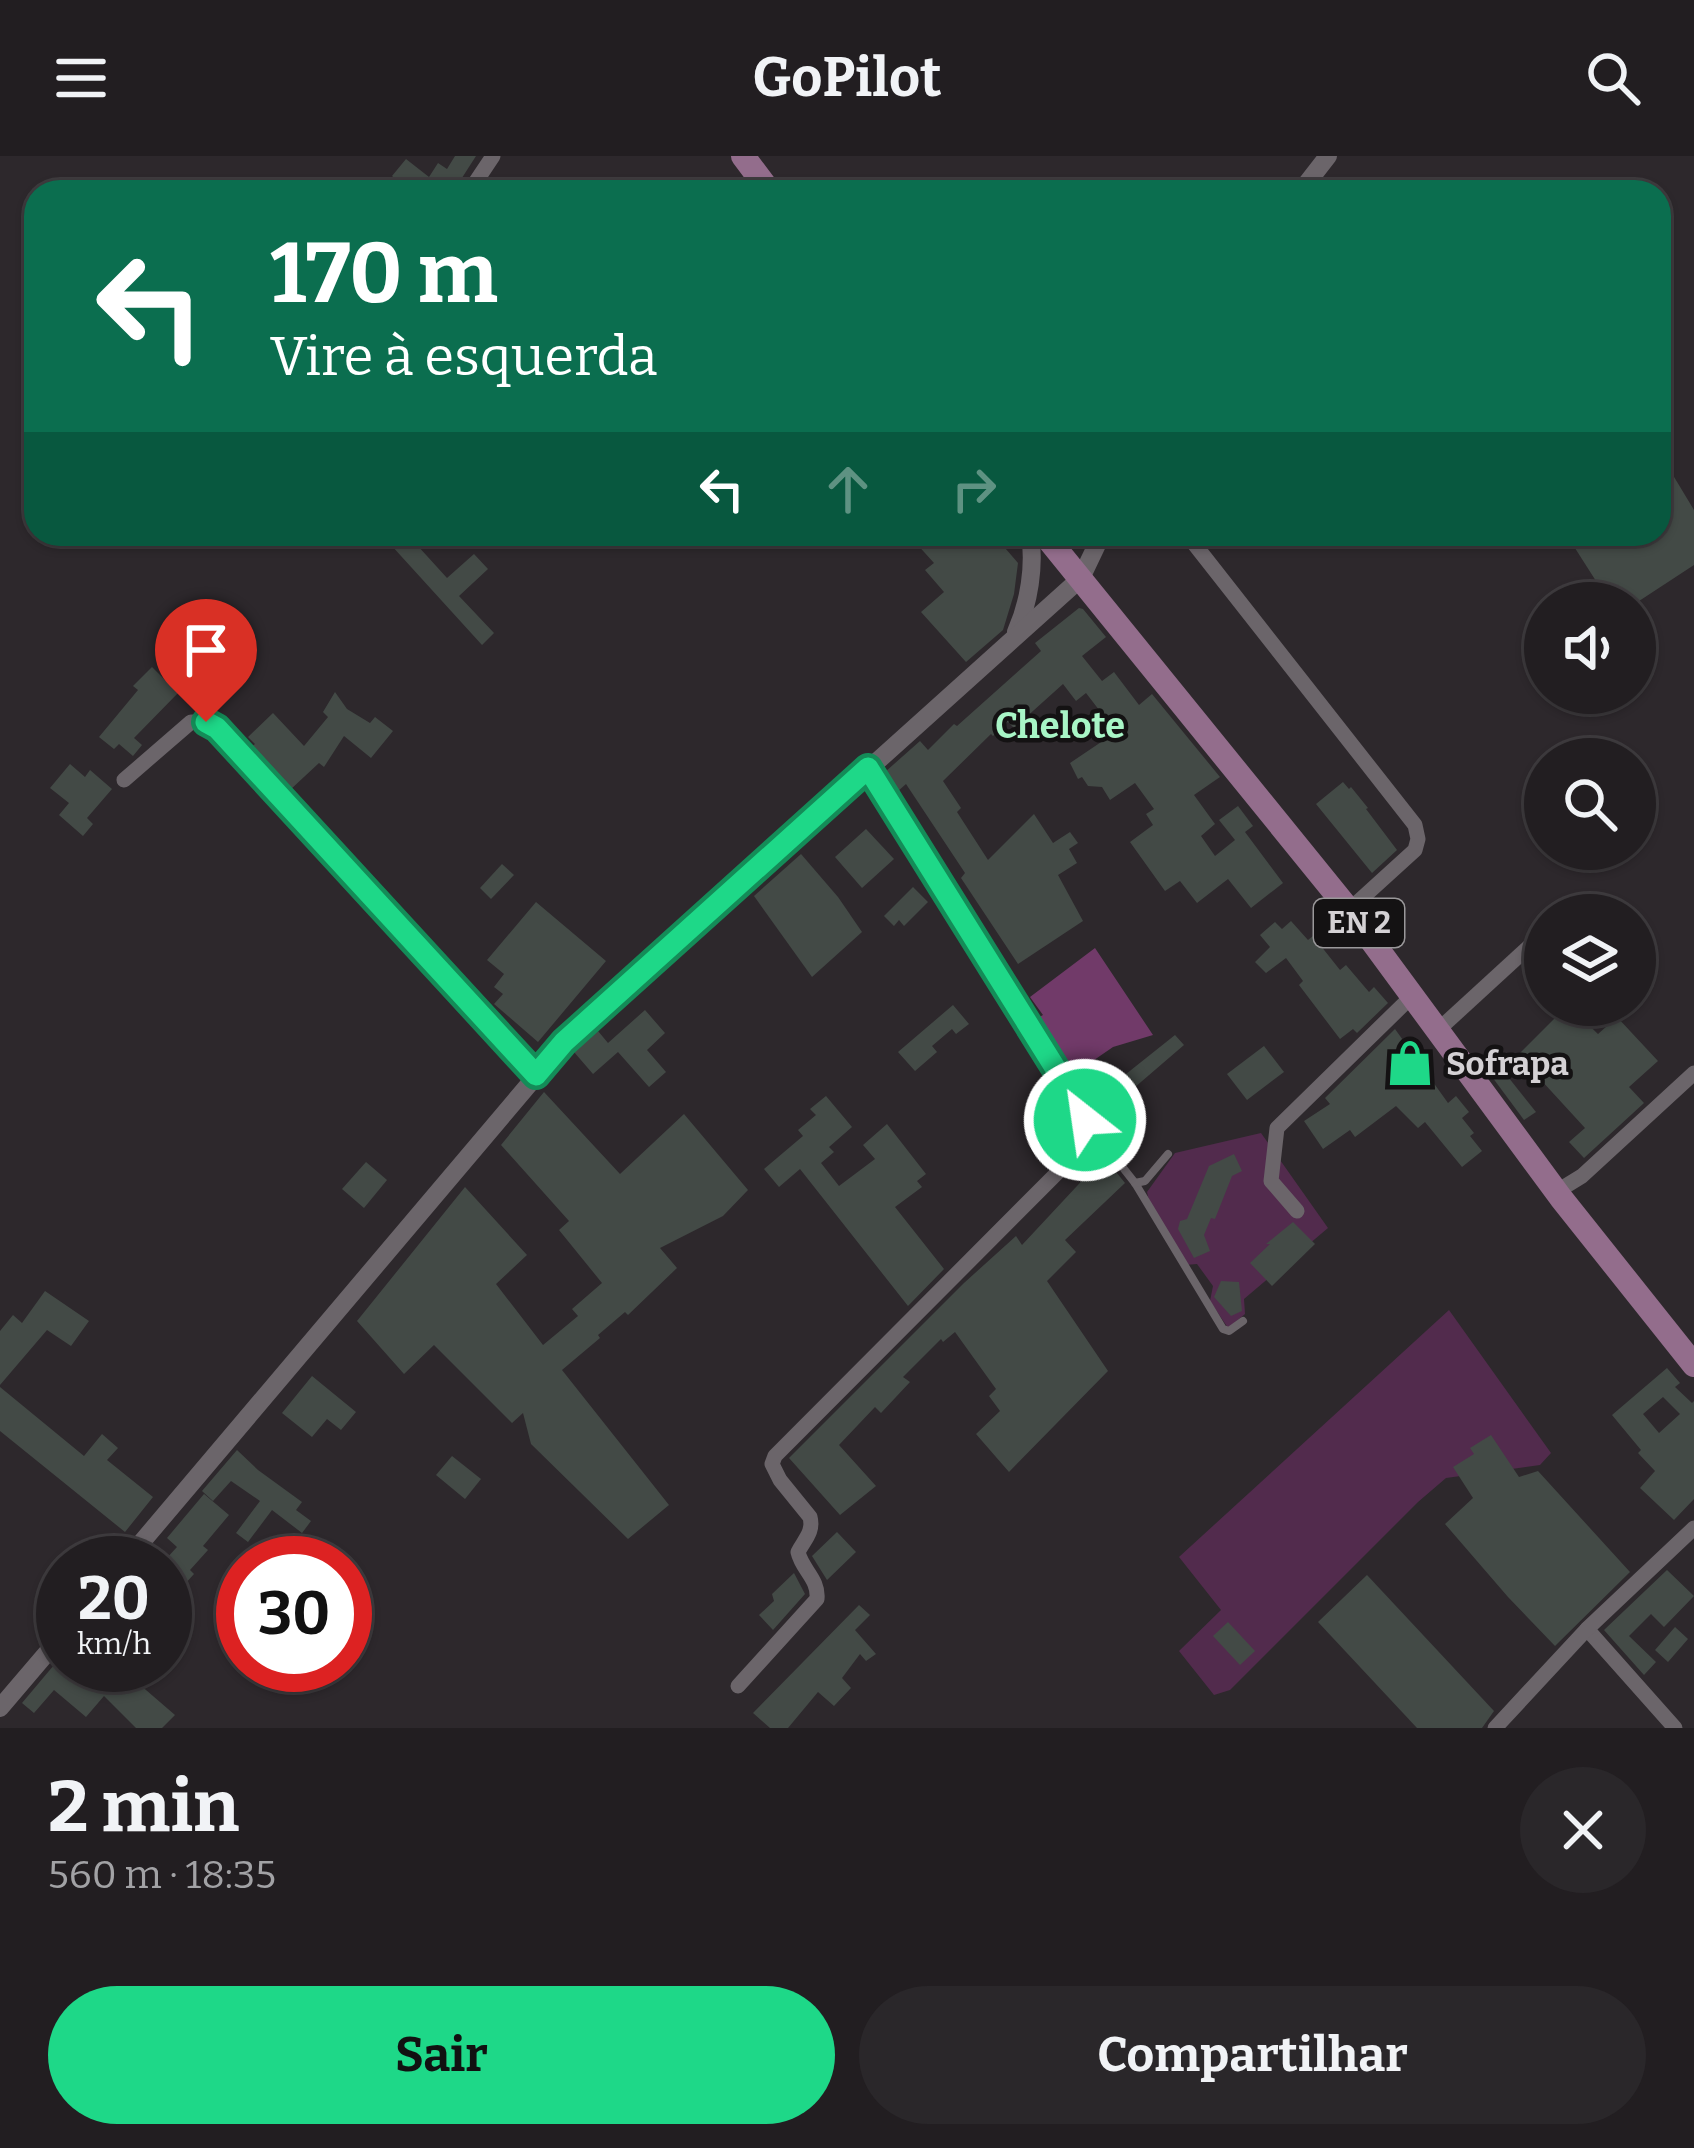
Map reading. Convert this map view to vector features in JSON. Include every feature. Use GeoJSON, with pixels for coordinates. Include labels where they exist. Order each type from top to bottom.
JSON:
{"type":"FeatureCollection","features":[{"type":"Feature","properties":{"kind":"main road"},"geometry":{"type":"LineString","coordinates":[[742,156],[761,180]]}},
{"type":"Feature","properties":{"kind":"main road","name":"EN 2"},"geometry":{"type":"LineString","coordinates":[[1054,546],[1349,910],[1556,1192],[1691,1353]]}},
{"type":"Feature","properties":{"kind":"street"},"geometry":{"type":"LineString","coordinates":[[1309,180],[1328,156]]}},
{"type":"Feature","properties":{"kind":"street"},"geometry":{"type":"LineString","coordinates":[[1014,637],[1027,600],[1032,546]]}},
{"type":"Feature","properties":{"kind":"street"},"geometry":{"type":"LineString","coordinates":[[147,1536],[564,1042],[1082,578],[1097,546]]}},
{"type":"Feature","properties":{"kind":"street"},"geometry":{"type":"LineString","coordinates":[[1196,546],[1415,825],[1414,850],[1349,910]]}},
{"type":"Feature","properties":{"kind":"street"},"geometry":{"type":"LineString","coordinates":[[124,780],[191,722],[217,728],[536,1075]]}},
{"type":"Feature","properties":{"kind":"street"},"geometry":{"type":"LineString","coordinates":[[738,1686],[818,1599],[818,1588],[798,1552],[810,1533],[810,1517],[775,1473],[775,1456],[1076,1154],[1087,1132],[1084,1114],[868,768]]}},
{"type":"Feature","properties":{"kind":"street"},"geometry":{"type":"LineString","coordinates":[[1437,1031],[1524,951]]}},
{"type":"Feature","properties":{"kind":"street"},"geometry":{"type":"LineString","coordinates":[[1297,1211],[1271,1181],[1276,1128],[1412,996]]}},
{"type":"Feature","properties":{"kind":"street"},"geometry":{"type":"LineString","coordinates":[[1556,1192],[1582,1176],[1694,1073]]}},
{"type":"Feature","properties":{"kind":"street"},"geometry":{"type":"LineString","coordinates":[[1496,1728],[1587,1629],[1694,1528]]}},
{"type":"Feature","properties":{"kind":"street"},"geometry":{"type":"LineString","coordinates":[[1587,1629],[1675,1728]]}},
{"type":"Feature","properties":{"kind":"street"},"geometry":{"type":"LineString","coordinates":[[0,1708],[36,1666]]}},
{"type":"Feature","properties":{"kind":"lane"},"geometry":{"type":"LineString","coordinates":[[1085,1120],[1135,1183],[1223,1329],[1228,1331],[1243,1321]]}},
{"type":"Feature","properties":{"kind":"lane"},"geometry":{"type":"LineString","coordinates":[[1135,1183],[1145,1181],[1168,1154]]}},
{"type":"Feature","properties":{"kind":"shaded area"},"geometry":{"type":"Polygon","coordinates":[[[1095,948],[1153,1035],[1113,1047],[1068,1078],[1032,1021],[1043,1015],[1030,997],[1095,948]]]}},
{"type":"Feature","properties":{"kind":"shaded area"},"geometry":{"type":"Polygon","coordinates":[[[1261,1133],[1328,1228],[1244,1299],[1245,1314],[1228,1328],[1210,1301],[1213,1286],[1197,1264],[1185,1265],[1151,1209],[1147,1192],[1175,1153],[1261,1133]]]}},
{"type":"Feature","properties":{"kind":"shaded area"},"geometry":{"type":"Polygon","coordinates":[[[1449,1310],[1551,1453],[1540,1465],[1446,1478],[1230,1690],[1214,1695],[1179,1651],[1221,1610],[1179,1557],[1449,1310]]]}},
{"type":"Feature","properties":{"kind":"building"},"geometry":{"type":"Polygon","coordinates":[[[455,156],[476,156],[461,180],[397,180],[392,176],[406,159],[429,177],[438,163],[447,169],[455,156]]]}},
{"type":"Feature","properties":{"kind":"building"},"geometry":{"type":"Polygon","coordinates":[[[1671,472],[1694,510],[1694,565],[1656,590],[1656,582],[1597,582],[1574,546],[1671,546],[1671,472]]]}},
{"type":"Feature","properties":{"kind":"building"},"geometry":{"type":"Polygon","coordinates":[[[392,546],[418,546],[447,578],[474,554],[488,569],[459,596],[494,633],[482,645],[392,546]]]}},
{"type":"Feature","properties":{"kind":"building"},"geometry":{"type":"Polygon","coordinates":[[[919,546],[1003,546],[1018,563],[1003,630],[966,662],[921,612],[944,592],[925,570],[934,563],[919,546]]]}},
{"type":"Feature","properties":{"kind":"building"},"geometry":{"type":"Polygon","coordinates":[[[1079,608],[1106,637],[1082,656],[1102,681],[1114,672],[1139,705],[1152,694],[1220,777],[1194,795],[1215,824],[1201,836],[1215,856],[1235,840],[1219,820],[1238,806],[1253,826],[1245,832],[1283,883],[1251,908],[1228,879],[1197,903],[1180,881],[1165,891],[1130,842],[1153,825],[1146,814],[1154,809],[1135,783],[1110,800],[1102,787],[1078,779],[1070,763],[1116,732],[1086,693],[1076,701],[1063,684],[1014,728],[1008,722],[991,734],[943,781],[988,860],[1034,814],[1053,843],[1070,832],[1078,843],[1069,849],[1077,863],[1058,875],[1083,921],[1018,964],[906,784],[897,792],[885,772],[920,741],[928,750],[957,726],[1041,651],[1035,643],[1079,608]]]}},
{"type":"Feature","properties":{"kind":"building"},"geometry":{"type":"Polygon","coordinates":[[[152,667],[178,693],[134,738],[142,745],[133,756],[119,744],[114,749],[99,737],[138,690],[133,686],[152,667]]]}},
{"type":"Feature","properties":{"kind":"building"},"geometry":{"type":"Polygon","coordinates":[[[335,692],[347,709],[370,723],[375,717],[393,731],[371,758],[344,736],[324,767],[319,763],[290,790],[251,747],[255,744],[248,737],[273,713],[304,746],[328,717],[323,712],[335,692]]]}},
{"type":"Feature","properties":{"kind":"building"},"geometry":{"type":"Polygon","coordinates":[[[70,764],[85,777],[90,770],[112,789],[87,818],[93,824],[83,836],[59,815],[69,803],[50,788],[70,764]]]}},
{"type":"Feature","properties":{"kind":"building"},"geometry":{"type":"Polygon","coordinates":[[[1343,782],[1397,850],[1372,873],[1316,804],[1343,782]]]}},
{"type":"Feature","properties":{"kind":"building"},"geometry":{"type":"Polygon","coordinates":[[[866,829],[894,859],[862,888],[835,857],[866,829]]]}},
{"type":"Feature","properties":{"kind":"building"},"geometry":{"type":"Polygon","coordinates":[[[801,854],[862,932],[812,977],[754,896],[801,854]]]}},
{"type":"Feature","properties":{"kind":"building"},"geometry":{"type":"Polygon","coordinates":[[[502,864],[514,875],[491,899],[480,888],[502,864]]]}},
{"type":"Feature","properties":{"kind":"building"},"geometry":{"type":"Polygon","coordinates":[[[913,887],[928,902],[904,926],[899,920],[894,926],[884,916],[913,887]]]}},
{"type":"Feature","properties":{"kind":"building"},"geometry":{"type":"Polygon","coordinates":[[[536,902],[606,961],[538,1042],[494,1004],[503,994],[494,987],[504,974],[487,960],[536,902]]]}},
{"type":"Feature","properties":{"kind":"building"},"geometry":{"type":"Polygon","coordinates":[[[1291,921],[1308,940],[1313,936],[1340,970],[1346,965],[1369,992],[1374,987],[1388,1003],[1357,1033],[1353,1029],[1340,1039],[1299,985],[1303,981],[1286,958],[1266,973],[1255,962],[1270,947],[1260,935],[1275,922],[1282,929],[1291,921]]]}},
{"type":"Feature","properties":{"kind":"building"},"geometry":{"type":"Polygon","coordinates":[[[953,1005],[969,1024],[956,1034],[952,1029],[932,1046],[937,1052],[915,1071],[898,1052],[953,1005]]]}},
{"type":"Feature","properties":{"kind":"building"},"geometry":{"type":"Polygon","coordinates":[[[645,1010],[665,1033],[647,1050],[666,1072],[649,1087],[618,1052],[593,1074],[574,1052],[598,1031],[608,1043],[645,1010]]]}},
{"type":"Feature","properties":{"kind":"building"},"geometry":{"type":"Polygon","coordinates":[[[1547,1026],[1590,1026],[1598,1034],[1607,1026],[1625,1026],[1658,1061],[1629,1087],[1644,1103],[1584,1158],[1569,1142],[1585,1128],[1518,1055],[1547,1026]]]}},
{"type":"Feature","properties":{"kind":"building"},"geometry":{"type":"Polygon","coordinates":[[[1395,1029],[1448,1103],[1456,1096],[1469,1112],[1462,1118],[1482,1151],[1462,1167],[1425,1122],[1418,1128],[1396,1106],[1355,1137],[1350,1130],[1323,1149],[1304,1121],[1330,1104],[1325,1098],[1395,1029]]]}},
{"type":"Feature","properties":{"kind":"building"},"geometry":{"type":"Polygon","coordinates":[[[1175,1035],[1184,1045],[1127,1094],[1144,1114],[1112,1140],[1080,1085],[1106,1061],[1121,1078],[1175,1035]]]}},
{"type":"Feature","properties":{"kind":"building"},"geometry":{"type":"Polygon","coordinates":[[[1264,1046],[1284,1072],[1247,1100],[1227,1074],[1264,1046]]]}},
{"type":"Feature","properties":{"kind":"building"},"geometry":{"type":"Polygon","coordinates":[[[1493,1058],[1536,1112],[1524,1120],[1484,1066],[1493,1058]]]}},
{"type":"Feature","properties":{"kind":"building"},"geometry":{"type":"Polygon","coordinates":[[[544,1092],[620,1174],[684,1114],[748,1190],[723,1216],[660,1248],[677,1268],[562,1370],[669,1505],[628,1539],[531,1444],[523,1413],[512,1423],[434,1345],[404,1374],[357,1321],[465,1187],[527,1255],[496,1284],[543,1345],[578,1316],[572,1309],[602,1283],[559,1230],[569,1221],[501,1145],[544,1092]]]}},
{"type":"Feature","properties":{"kind":"building"},"geometry":{"type":"Polygon","coordinates":[[[826,1096],[852,1127],[829,1147],[834,1152],[821,1163],[839,1186],[875,1159],[863,1145],[887,1124],[926,1174],[917,1181],[922,1187],[895,1207],[944,1269],[908,1306],[800,1169],[779,1187],[764,1169],[803,1136],[798,1130],[816,1115],[810,1109],[826,1096]]]}},
{"type":"Feature","properties":{"kind":"building"},"geometry":{"type":"Polygon","coordinates":[[[1234,1154],[1242,1171],[1232,1176],[1204,1235],[1210,1251],[1194,1258],[1178,1229],[1180,1221],[1187,1219],[1209,1166],[1234,1154]]]}},
{"type":"Feature","properties":{"kind":"building"},"geometry":{"type":"Polygon","coordinates":[[[1104,1157],[1125,1183],[1065,1240],[1076,1252],[1047,1281],[1108,1371],[1009,1472],[976,1434],[1000,1411],[989,1396],[996,1389],[955,1332],[941,1339],[903,1377],[910,1382],[881,1413],[875,1407],[839,1445],[876,1486],[840,1515],[789,1458],[964,1283],[1016,1236],[1022,1245],[1104,1157]]]}},
{"type":"Feature","properties":{"kind":"building"},"geometry":{"type":"Polygon","coordinates":[[[366,1162],[387,1180],[364,1208],[342,1189],[366,1162]]]}},
{"type":"Feature","properties":{"kind":"building"},"geometry":{"type":"Polygon","coordinates":[[[1293,1222],[1315,1244],[1272,1286],[1250,1263],[1293,1222]]]}},
{"type":"Feature","properties":{"kind":"building"},"geometry":{"type":"Polygon","coordinates":[[[1221,1281],[1239,1282],[1242,1311],[1231,1316],[1214,1297],[1221,1281]]]}},
{"type":"Feature","properties":{"kind":"building"},"geometry":{"type":"Polygon","coordinates":[[[45,1291],[89,1321],[71,1346],[47,1330],[0,1385],[0,1331],[13,1315],[22,1323],[45,1291]]]}},
{"type":"Feature","properties":{"kind":"building"},"geometry":{"type":"Polygon","coordinates":[[[1667,1368],[1680,1383],[1675,1387],[1694,1401],[1694,1499],[1674,1520],[1640,1488],[1655,1471],[1612,1415],[1667,1368]],[[1663,1397],[1643,1414],[1659,1433],[1680,1414],[1663,1397]]]}},
{"type":"Feature","properties":{"kind":"building"},"geometry":{"type":"Polygon","coordinates":[[[312,1376],[356,1412],[341,1430],[327,1419],[312,1437],[282,1413],[312,1376]]]}},
{"type":"Feature","properties":{"kind":"building"},"geometry":{"type":"Polygon","coordinates":[[[0,1387],[84,1456],[102,1434],[118,1448],[107,1460],[153,1497],[125,1532],[0,1431],[0,1387]]]}},
{"type":"Feature","properties":{"kind":"building"},"geometry":{"type":"Polygon","coordinates":[[[1491,1435],[1519,1477],[1538,1471],[1630,1572],[1555,1646],[1445,1524],[1473,1498],[1453,1467],[1491,1435]]]}},
{"type":"Feature","properties":{"kind":"building"},"geometry":{"type":"Polygon","coordinates":[[[237,1450],[302,1502],[296,1510],[311,1521],[302,1533],[272,1510],[252,1536],[240,1536],[236,1533],[260,1501],[231,1481],[213,1501],[202,1491],[237,1450]]]}},
{"type":"Feature","properties":{"kind":"building"},"geometry":{"type":"Polygon","coordinates":[[[452,1456],[481,1479],[465,1499],[436,1475],[452,1456]]]}},
{"type":"Feature","properties":{"kind":"building"},"geometry":{"type":"Polygon","coordinates":[[[204,1494],[229,1515],[192,1568],[192,1536],[169,1536],[204,1494]]]}},
{"type":"Feature","properties":{"kind":"building"},"geometry":{"type":"Polygon","coordinates":[[[837,1532],[856,1552],[827,1580],[812,1556],[837,1532]]]}},
{"type":"Feature","properties":{"kind":"building"},"geometry":{"type":"Polygon","coordinates":[[[1667,1570],[1694,1596],[1664,1627],[1651,1614],[1629,1636],[1656,1662],[1644,1675],[1604,1630],[1667,1570]]]}},
{"type":"Feature","properties":{"kind":"building"},"geometry":{"type":"Polygon","coordinates":[[[794,1573],[805,1594],[773,1630],[759,1615],[794,1573]]]}},
{"type":"Feature","properties":{"kind":"building"},"geometry":{"type":"Polygon","coordinates":[[[1367,1575],[1494,1711],[1482,1728],[1417,1728],[1318,1622],[1367,1575]]]}},
{"type":"Feature","properties":{"kind":"building"},"geometry":{"type":"Polygon","coordinates":[[[859,1605],[870,1615],[855,1630],[876,1654],[866,1661],[860,1654],[842,1678],[851,1688],[834,1706],[818,1692],[788,1728],[770,1728],[753,1713],[859,1605]]]}},
{"type":"Feature","properties":{"kind":"building"},"geometry":{"type":"Polygon","coordinates":[[[1228,1622],[1255,1651],[1240,1665],[1213,1636],[1228,1622]]]}},
{"type":"Feature","properties":{"kind":"building"},"geometry":{"type":"Polygon","coordinates":[[[1675,1627],[1688,1639],[1668,1662],[1655,1650],[1675,1627]]]}},
{"type":"Feature","properties":{"kind":"building"},"geometry":{"type":"Polygon","coordinates":[[[36,1686],[36,1692],[52,1692],[34,1713],[22,1703],[36,1686]]]}},
{"type":"Feature","properties":{"kind":"building"},"geometry":{"type":"Polygon","coordinates":[[[56,1692],[148,1692],[175,1715],[162,1728],[136,1728],[104,1696],[86,1717],[56,1692]]]}},
{"type":"Feature","properties":{"kind":"place","name":"Sofrapa"},"geometry":{"type":"Point","coordinates":[1410,1063]}},
{"type":"Feature","properties":{"kind":"district","name":"Chelote"},"geometry":{"type":"Point","coordinates":[1060,725]}},
{"type":"Feature","properties":{"kind":"route"},"geometry":{"type":"LineString","coordinates":[[206,722],[217,728],[536,1075],[564,1042],[868,768],[1085,1120]]}}]}
